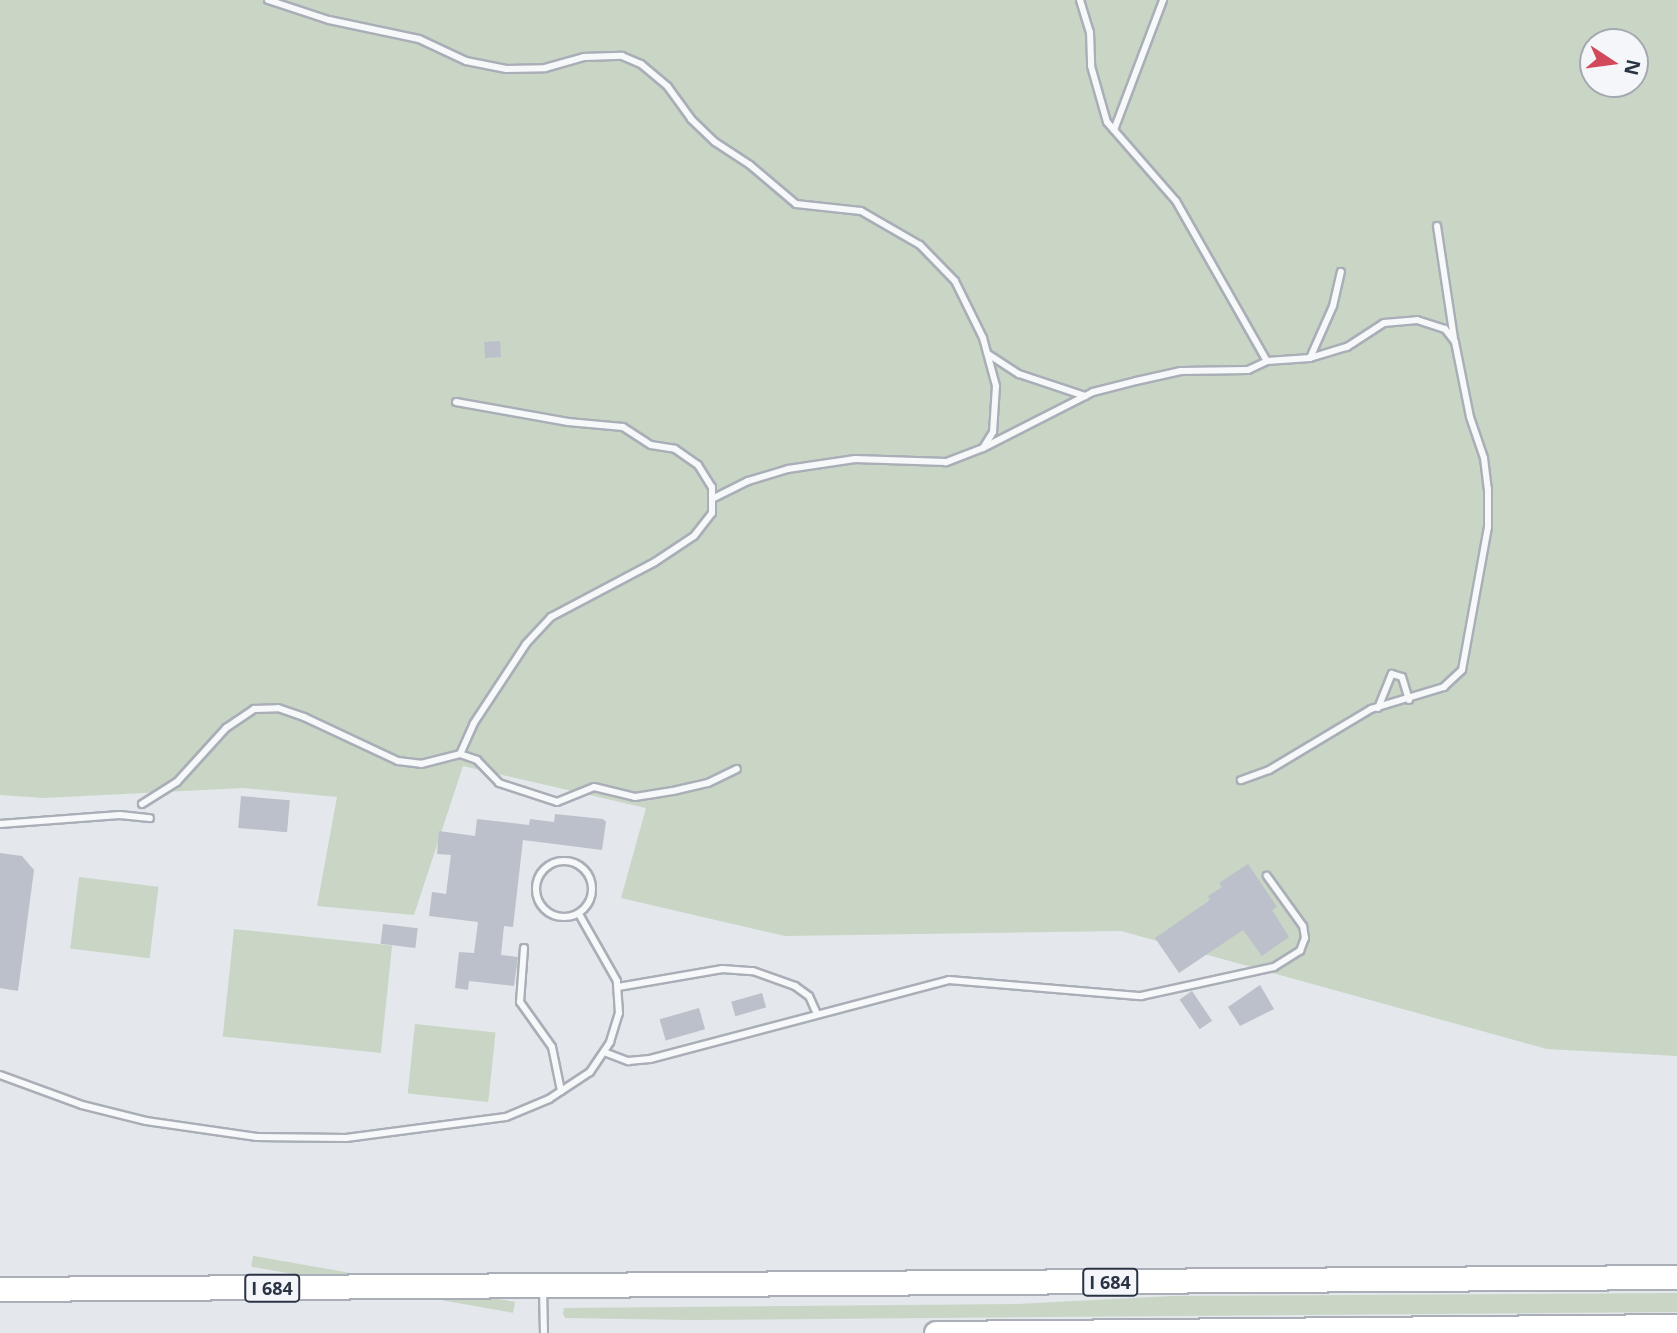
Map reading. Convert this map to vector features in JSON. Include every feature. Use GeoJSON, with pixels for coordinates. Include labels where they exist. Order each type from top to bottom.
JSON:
{"type":"FeatureCollection","features":[{"type":"Feature","properties":{"kind":"highway","name":"I 684"},"geometry":{"type":"LineString","coordinates":[[0,1289],[1677,1277]]}},
{"type":"Feature","properties":{"kind":"highway"},"geometry":{"type":"LineString","coordinates":[[936,1333],[1677,1326]]}},
{"type":"Feature","properties":{"kind":"lane"},"geometry":{"type":"LineString","coordinates":[[268,0],[330,20],[419,40],[466,61],[506,69],[545,68],[584,57],[622,56],[641,64],[668,87],[691,119],[715,142],[750,164],[796,205],[861,211],[920,245],[955,281],[988,354],[996,386],[993,432],[984,448]]}},
{"type":"Feature","properties":{"kind":"lane"},"geometry":{"type":"LineString","coordinates":[[1080,0],[1090,32],[1091,66],[1099,102],[1114,130],[1176,201],[1267,361]]}},
{"type":"Feature","properties":{"kind":"lane"},"geometry":{"type":"LineString","coordinates":[[1114,130],[1163,0]]}},
{"type":"Feature","properties":{"kind":"lane"},"geometry":{"type":"LineString","coordinates":[[1241,780],[1269,770],[1378,708],[1444,687],[1462,670],[1489,527],[1484,458],[1470,416],[1455,342],[1437,226]]}},
{"type":"Feature","properties":{"kind":"lane"},"geometry":{"type":"LineString","coordinates":[[1310,358],[1333,306],[1341,272]]}},
{"type":"Feature","properties":{"kind":"lane"},"geometry":{"type":"LineString","coordinates":[[712,499],[748,481],[788,469],[855,459],[946,462],[984,448],[1086,396],[1181,371],[1248,370],[1267,361],[1310,358],[1347,348],[1384,323],[1417,320],[1445,329],[1455,342]]}},
{"type":"Feature","properties":{"kind":"lane"},"geometry":{"type":"LineString","coordinates":[[988,354],[1019,374],[1086,396]]}},
{"type":"Feature","properties":{"kind":"lane"},"geometry":{"type":"LineString","coordinates":[[456,402],[568,422],[623,427],[651,445],[675,449],[698,465],[712,487],[712,513],[694,536],[551,617],[526,644],[474,723],[460,754]]}},
{"type":"Feature","properties":{"kind":"lane"},"geometry":{"type":"LineString","coordinates":[[1378,708],[1392,674],[1402,677],[1409,700]]}},
{"type":"Feature","properties":{"kind":"lane"},"geometry":{"type":"LineString","coordinates":[[142,804],[177,782],[226,729],[254,709],[278,708],[304,717],[398,761],[421,764],[460,754],[477,760],[499,783],[557,802],[594,787],[635,797],[673,792],[708,783],[737,769]]}},
{"type":"Feature","properties":{"kind":"lane"},"geometry":{"type":"LineString","coordinates":[[0,824],[120,815],[150,818]]}},
{"type":"Feature","properties":{"kind":"lane"},"geometry":{"type":"LineString","coordinates":[[557,859],[570,859],[590,876],[586,906],[580,916],[558,918],[546,913],[538,902],[545,868],[557,859]]}},
{"type":"Feature","properties":{"kind":"lane"},"geometry":{"type":"LineString","coordinates":[[604,1052],[628,1061],[650,1059],[949,979],[1141,996],[1274,967],[1300,951],[1305,939],[1303,926],[1267,876]]}},
{"type":"Feature","properties":{"kind":"lane"},"geometry":{"type":"LineString","coordinates":[[0,1075],[82,1105],[146,1121],[257,1137],[346,1138],[465,1125],[517,1113],[561,1091],[590,1072],[604,1052],[619,1013],[618,987],[609,962],[580,916]]}},
{"type":"Feature","properties":{"kind":"lane"},"geometry":{"type":"LineString","coordinates":[[524,948],[520,1002],[552,1047],[561,1091]]}},
{"type":"Feature","properties":{"kind":"lane"},"geometry":{"type":"LineString","coordinates":[[618,987],[722,969],[753,971],[796,986],[808,996],[817,1014]]}},
{"type":"Feature","properties":{"kind":"lane"},"geometry":{"type":"LineString","coordinates":[[543,1286],[544,1333]]}},
{"type":"Feature","properties":{"kind":"green space"},"geometry":{"type":"Polygon","coordinates":[[[0,0],[1677,0],[1677,1056],[1547,1049],[1121,931],[785,936],[621,898],[646,808],[463,766],[414,915],[317,906],[337,797],[243,788],[44,798],[0,795],[0,0]]]}},
{"type":"Feature","properties":{"kind":"green space"},"geometry":{"type":"Polygon","coordinates":[[[79,877],[158,887],[150,958],[70,948],[79,877]]]}},
{"type":"Feature","properties":{"kind":"green space"},"geometry":{"type":"Polygon","coordinates":[[[234,929],[392,946],[381,1053],[223,1036],[234,929]]]}},
{"type":"Feature","properties":{"kind":"green space"},"geometry":{"type":"Polygon","coordinates":[[[415,1024],[496,1032],[488,1102],[408,1094],[415,1024]]]}},
{"type":"Feature","properties":{"kind":"green space"},"geometry":{"type":"Polygon","coordinates":[[[253,1256],[515,1302],[513,1313],[251,1267],[253,1256]]]}},
{"type":"Feature","properties":{"kind":"green space"},"geometry":{"type":"Polygon","coordinates":[[[1677,1293],[1677,1312],[690,1320],[565,1318],[563,1314],[564,1308],[1017,1304],[1172,1296],[1677,1293]]]}},
{"type":"Feature","properties":{"kind":"building"},"geometry":{"type":"Polygon","coordinates":[[[500,341],[501,357],[485,358],[484,342],[500,341]]]}},
{"type":"Feature","properties":{"kind":"building"},"geometry":{"type":"Polygon","coordinates":[[[241,796],[290,800],[287,832],[238,828],[241,796]]]}},
{"type":"Feature","properties":{"kind":"building"},"geometry":{"type":"Polygon","coordinates":[[[555,814],[603,819],[606,822],[602,850],[523,840],[513,927],[504,926],[501,955],[518,957],[514,986],[469,981],[468,990],[455,988],[459,952],[474,953],[478,922],[429,916],[432,892],[446,894],[451,855],[437,854],[439,831],[475,836],[477,819],[529,825],[530,819],[554,822],[555,814]]]}},
{"type":"Feature","properties":{"kind":"building"},"geometry":{"type":"Polygon","coordinates":[[[0,853],[22,856],[34,870],[18,991],[0,988],[0,853]]]}},
{"type":"Feature","properties":{"kind":"building"},"geometry":{"type":"Polygon","coordinates":[[[1248,864],[1277,907],[1272,910],[1289,937],[1262,956],[1243,930],[1179,973],[1155,938],[1210,900],[1208,896],[1222,887],[1219,883],[1248,864]]]}},
{"type":"Feature","properties":{"kind":"building"},"geometry":{"type":"Polygon","coordinates":[[[383,924],[418,928],[415,948],[381,944],[383,924]]]}},
{"type":"Feature","properties":{"kind":"building"},"geometry":{"type":"Polygon","coordinates":[[[1260,985],[1274,1009],[1240,1026],[1228,1007],[1260,985]]]}},
{"type":"Feature","properties":{"kind":"building"},"geometry":{"type":"Polygon","coordinates":[[[1192,991],[1212,1021],[1200,1029],[1180,999],[1192,991]]]}},
{"type":"Feature","properties":{"kind":"building"},"geometry":{"type":"Polygon","coordinates":[[[762,993],[766,1007],[735,1016],[731,1002],[762,993]]]}},
{"type":"Feature","properties":{"kind":"building"},"geometry":{"type":"Polygon","coordinates":[[[699,1008],[705,1029],[666,1040],[660,1019],[699,1008]]]}}]}
